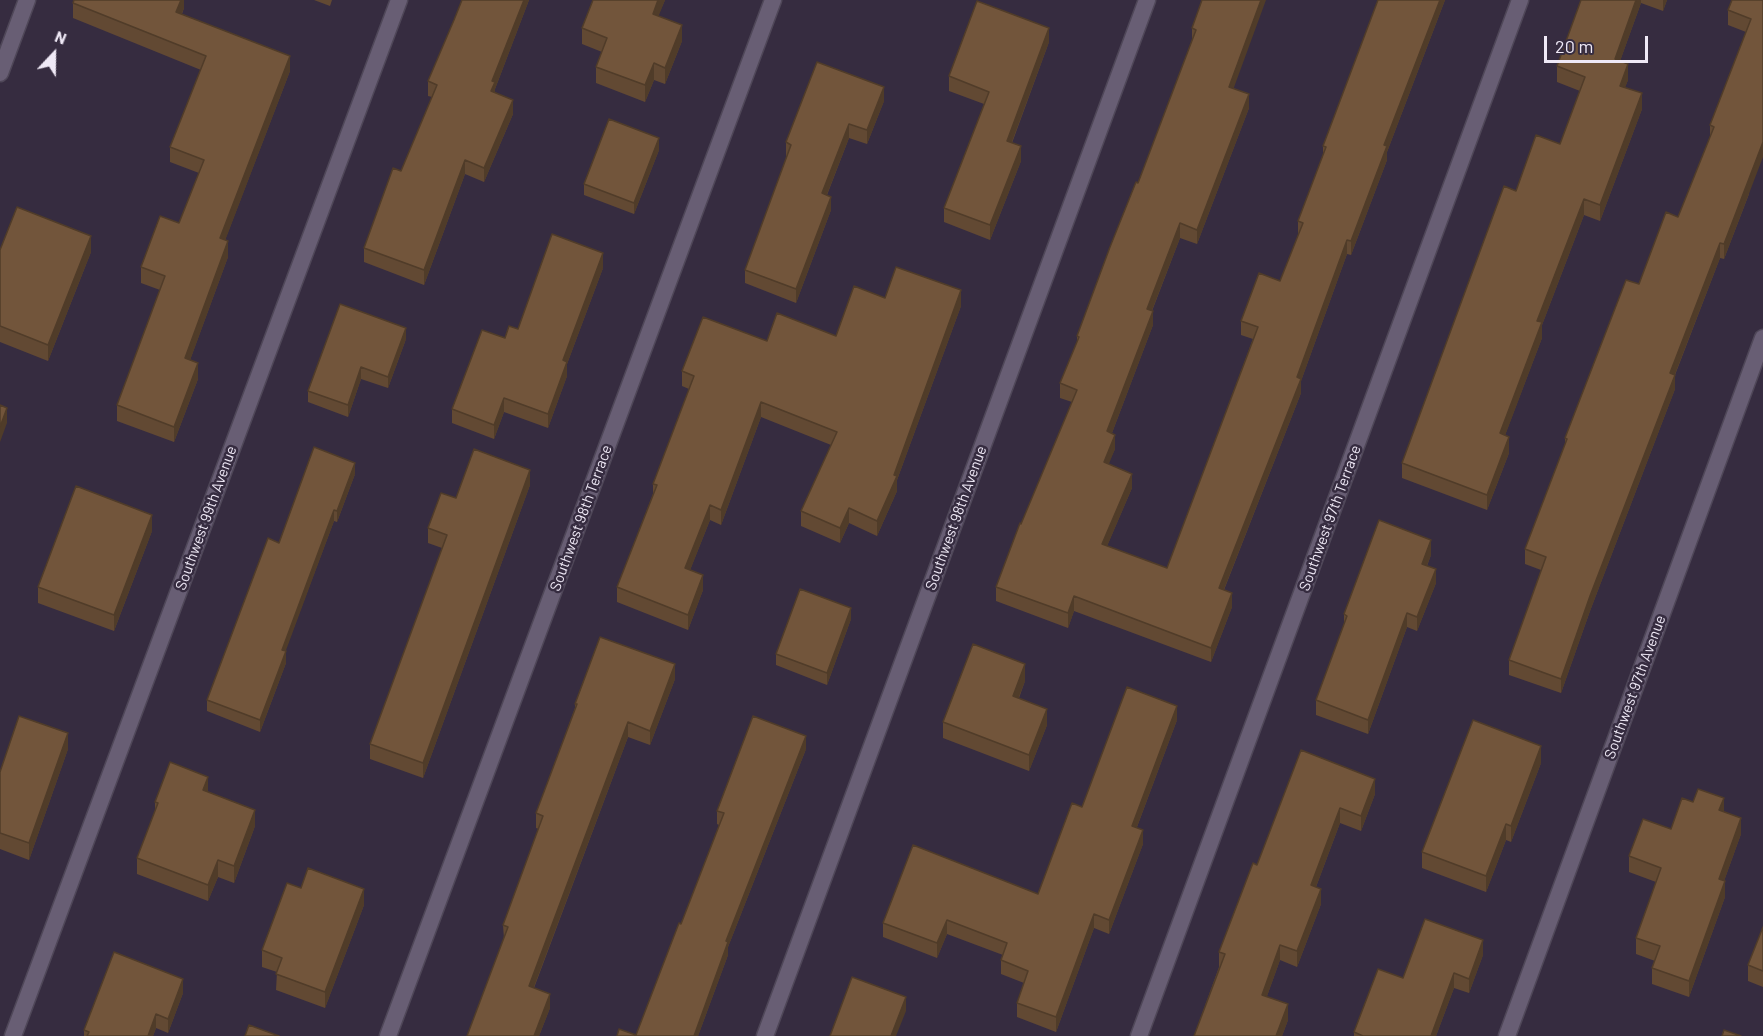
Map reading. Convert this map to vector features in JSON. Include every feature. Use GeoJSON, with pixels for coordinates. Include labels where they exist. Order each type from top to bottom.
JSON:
{"type":"FeatureCollection","features":[{"type":"Feature","properties":{"kind":"street"},"geometry":{"type":"LineString","coordinates":[[0,73],[27,0]]}},
{"type":"Feature","properties":{"kind":"street","name":"Southwest 99th Avenue"},"geometry":{"type":"LineString","coordinates":[[13,1036],[399,0]]}},
{"type":"Feature","properties":{"kind":"street","name":"Southwest 98th Terrace"},"geometry":{"type":"LineString","coordinates":[[388,1036],[773,0]]}},
{"type":"Feature","properties":{"kind":"street","name":"Southwest 98th Avenue"},"geometry":{"type":"LineString","coordinates":[[765,1036],[1147,0]]}},
{"type":"Feature","properties":{"kind":"street","name":"Southwest 97th Terrace"},"geometry":{"type":"LineString","coordinates":[[1139,1036],[1520,0]]}},
{"type":"Feature","properties":{"kind":"street","name":"Southwest 97th Avenue"},"geometry":{"type":"LineString","coordinates":[[1507,1036],[1763,338]]}},
{"type":"Feature","properties":{"kind":"building"},"geometry":{"type":"Polygon","coordinates":[[[74,0],[181,0],[176,12],[290,56],[220,238],[228,241],[185,358],[198,363],[174,427],[117,405],[165,276],[141,267],[160,216],[179,223],[204,160],[170,147],[206,56],[73,3],[74,0]]]}},
{"type":"Feature","properties":{"kind":"building"},"geometry":{"type":"Polygon","coordinates":[[[462,0],[524,0],[492,81],[495,82],[491,91],[513,100],[484,168],[465,160],[424,270],[364,248],[393,168],[401,171],[437,85],[428,81],[462,0]]]}},
{"type":"Feature","properties":{"kind":"building"},"geometry":{"type":"Polygon","coordinates":[[[593,0],[658,0],[653,14],[682,25],[665,68],[654,63],[645,85],[596,67],[607,38],[582,28],[593,0]]]}},
{"type":"Feature","properties":{"kind":"building"},"geometry":{"type":"Polygon","coordinates":[[[1202,0],[1261,0],[1229,87],[1249,94],[1197,230],[1180,223],[1147,309],[1153,311],[1107,431],[1115,435],[1104,462],[1132,474],[1102,544],[1167,568],[1258,327],[1241,321],[1259,273],[1280,281],[1303,223],[1298,221],[1326,147],[1323,146],[1378,0],[1440,0],[1384,145],[1387,146],[1351,241],[1347,240],[1297,377],[1301,379],[1219,588],[1232,593],[1211,648],[1074,596],[1068,613],[996,587],[1020,523],[1077,390],[1060,383],[1079,337],[1077,336],[1110,247],[1136,182],[1138,183],[1196,30],[1192,28],[1202,0]]]}},
{"type":"Feature","properties":{"kind":"building"},"geometry":{"type":"Polygon","coordinates":[[[1581,0],[1636,0],[1615,59],[1628,64],[1620,86],[1642,93],[1600,205],[1584,199],[1537,321],[1542,322],[1500,433],[1509,437],[1487,495],[1402,463],[1504,186],[1516,191],[1536,135],[1560,144],[1585,77],[1557,66],[1581,0]]]}},
{"type":"Feature","properties":{"kind":"building"},"geometry":{"type":"Polygon","coordinates":[[[1732,0],[1763,0],[1763,142],[1724,244],[1720,243],[1670,373],[1675,375],[1590,596],[1561,679],[1509,660],[1546,557],[1525,549],[1626,280],[1639,284],[1666,212],[1678,217],[1714,127],[1710,125],[1751,19],[1728,10],[1732,0]]]}},
{"type":"Feature","properties":{"kind":"building"},"geometry":{"type":"Polygon","coordinates":[[[977,1],[1049,28],[1007,141],[1021,146],[990,225],[944,208],[989,92],[949,76],[977,1]]]}},
{"type":"Feature","properties":{"kind":"building"},"geometry":{"type":"Polygon","coordinates":[[[817,62],[884,87],[867,130],[849,124],[822,193],[831,197],[796,289],[745,270],[791,145],[786,142],[817,62]]]}},
{"type":"Feature","properties":{"kind":"building"},"geometry":{"type":"Polygon","coordinates":[[[609,119],[659,138],[634,203],[584,184],[609,119]]]}},
{"type":"Feature","properties":{"kind":"building"},"geometry":{"type":"Polygon","coordinates":[[[17,207],[91,236],[48,345],[0,326],[0,250],[17,207]]]}},
{"type":"Feature","properties":{"kind":"building"},"geometry":{"type":"Polygon","coordinates":[[[552,234],[603,253],[563,360],[567,362],[548,414],[504,398],[494,425],[452,409],[482,330],[505,338],[509,326],[518,329],[552,234]]]}},
{"type":"Feature","properties":{"kind":"building"},"geometry":{"type":"Polygon","coordinates":[[[896,267],[961,290],[894,475],[897,476],[877,521],[849,508],[840,528],[801,511],[837,432],[761,402],[721,510],[710,505],[685,568],[703,575],[688,615],[617,587],[657,485],[653,484],[694,376],[682,371],[703,317],[767,341],[777,313],[836,336],[854,286],[885,298],[896,267]]]}},
{"type":"Feature","properties":{"kind":"building"},"geometry":{"type":"Polygon","coordinates":[[[340,304],[406,328],[388,377],[361,367],[348,405],[308,391],[340,304]]]}},
{"type":"Feature","properties":{"kind":"building"},"geometry":{"type":"Polygon","coordinates":[[[0,405],[7,408],[0,427],[0,405]]]}},
{"type":"Feature","properties":{"kind":"building"},"geometry":{"type":"Polygon","coordinates":[[[314,447],[355,463],[337,511],[334,510],[282,650],[286,651],[260,720],[207,700],[268,538],[279,543],[314,447]]]}},
{"type":"Feature","properties":{"kind":"building"},"geometry":{"type":"Polygon","coordinates":[[[474,449],[530,470],[423,763],[370,744],[447,535],[428,528],[441,493],[456,498],[474,449]]]}},
{"type":"Feature","properties":{"kind":"building"},"geometry":{"type":"Polygon","coordinates":[[[76,486],[152,515],[114,615],[38,587],[76,486]]]}},
{"type":"Feature","properties":{"kind":"building"},"geometry":{"type":"Polygon","coordinates":[[[1379,520],[1431,540],[1422,564],[1436,569],[1417,617],[1407,613],[1368,720],[1316,700],[1347,616],[1344,614],[1379,520]]]}},
{"type":"Feature","properties":{"kind":"building"},"geometry":{"type":"Polygon","coordinates":[[[800,589],[851,608],[827,673],[776,654],[800,589]]]}},
{"type":"Feature","properties":{"kind":"building"},"geometry":{"type":"Polygon","coordinates":[[[600,637],[675,664],[650,731],[628,722],[529,986],[550,994],[534,1036],[467,1036],[508,927],[503,925],[543,816],[536,813],[600,637]]]}},
{"type":"Feature","properties":{"kind":"building"},"geometry":{"type":"Polygon","coordinates":[[[973,644],[1025,664],[1013,696],[1047,709],[1029,755],[943,722],[973,644]]]}},
{"type":"Feature","properties":{"kind":"building"},"geometry":{"type":"Polygon","coordinates":[[[1127,687],[1177,706],[1132,826],[1143,830],[1109,920],[1094,914],[1056,1017],[1017,1003],[1028,971],[1001,960],[1007,943],[947,920],[937,943],[883,923],[913,845],[1038,894],[1072,803],[1082,807],[1127,687]]]}},
{"type":"Feature","properties":{"kind":"building"},"geometry":{"type":"Polygon","coordinates":[[[19,716],[68,733],[29,843],[0,833],[0,772],[19,716]]]}},
{"type":"Feature","properties":{"kind":"building"},"geometry":{"type":"Polygon","coordinates":[[[753,716],[806,736],[726,941],[728,942],[694,1036],[617,1036],[619,1029],[636,1035],[724,813],[717,811],[753,716]]]}},
{"type":"Feature","properties":{"kind":"building"},"geometry":{"type":"Polygon","coordinates":[[[1473,720],[1541,746],[1511,826],[1506,824],[1486,876],[1422,852],[1473,720]]]}},
{"type":"Feature","properties":{"kind":"building"},"geometry":{"type":"Polygon","coordinates":[[[1301,750],[1375,779],[1361,816],[1340,808],[1311,885],[1321,889],[1297,951],[1280,945],[1262,995],[1288,1004],[1276,1036],[1194,1036],[1225,954],[1219,952],[1253,863],[1257,865],[1301,750]]]}},
{"type":"Feature","properties":{"kind":"building"},"geometry":{"type":"Polygon","coordinates":[[[170,762],[208,777],[203,790],[255,810],[234,866],[218,860],[208,885],[137,858],[158,803],[155,802],[170,762]]]}},
{"type":"Feature","properties":{"kind":"building"},"geometry":{"type":"Polygon","coordinates":[[[1698,789],[1724,798],[1719,810],[1741,818],[1719,879],[1725,881],[1689,981],[1652,968],[1660,946],[1636,938],[1661,868],[1629,856],[1643,819],[1671,829],[1682,798],[1693,802],[1698,789]]]}},
{"type":"Feature","properties":{"kind":"building"},"geometry":{"type":"Polygon","coordinates":[[[308,868],[364,889],[325,992],[276,974],[282,958],[262,950],[287,883],[301,888],[308,868]]]}},
{"type":"Feature","properties":{"kind":"building"},"geometry":{"type":"Polygon","coordinates":[[[1425,919],[1483,940],[1469,979],[1454,973],[1431,1036],[1363,1036],[1354,1032],[1378,969],[1403,978],[1425,919]]]}},
{"type":"Feature","properties":{"kind":"building"},"geometry":{"type":"Polygon","coordinates":[[[1763,927],[1763,971],[1748,965],[1763,927]]]}},
{"type":"Feature","properties":{"kind":"building"},"geometry":{"type":"Polygon","coordinates":[[[114,952],[183,979],[168,1019],[156,1014],[148,1036],[87,1036],[89,1032],[84,1030],[114,952]]]}},
{"type":"Feature","properties":{"kind":"building"},"geometry":{"type":"Polygon","coordinates":[[[852,977],[906,997],[891,1036],[830,1036],[852,977]]]}},
{"type":"Feature","properties":{"kind":"building"},"geometry":{"type":"Polygon","coordinates":[[[249,1025],[279,1036],[245,1036],[249,1025]]]}},
{"type":"Feature","properties":{"kind":"building"},"geometry":{"type":"Polygon","coordinates":[[[1724,1030],[1741,1036],[1722,1036],[1724,1030]]]}}]}
